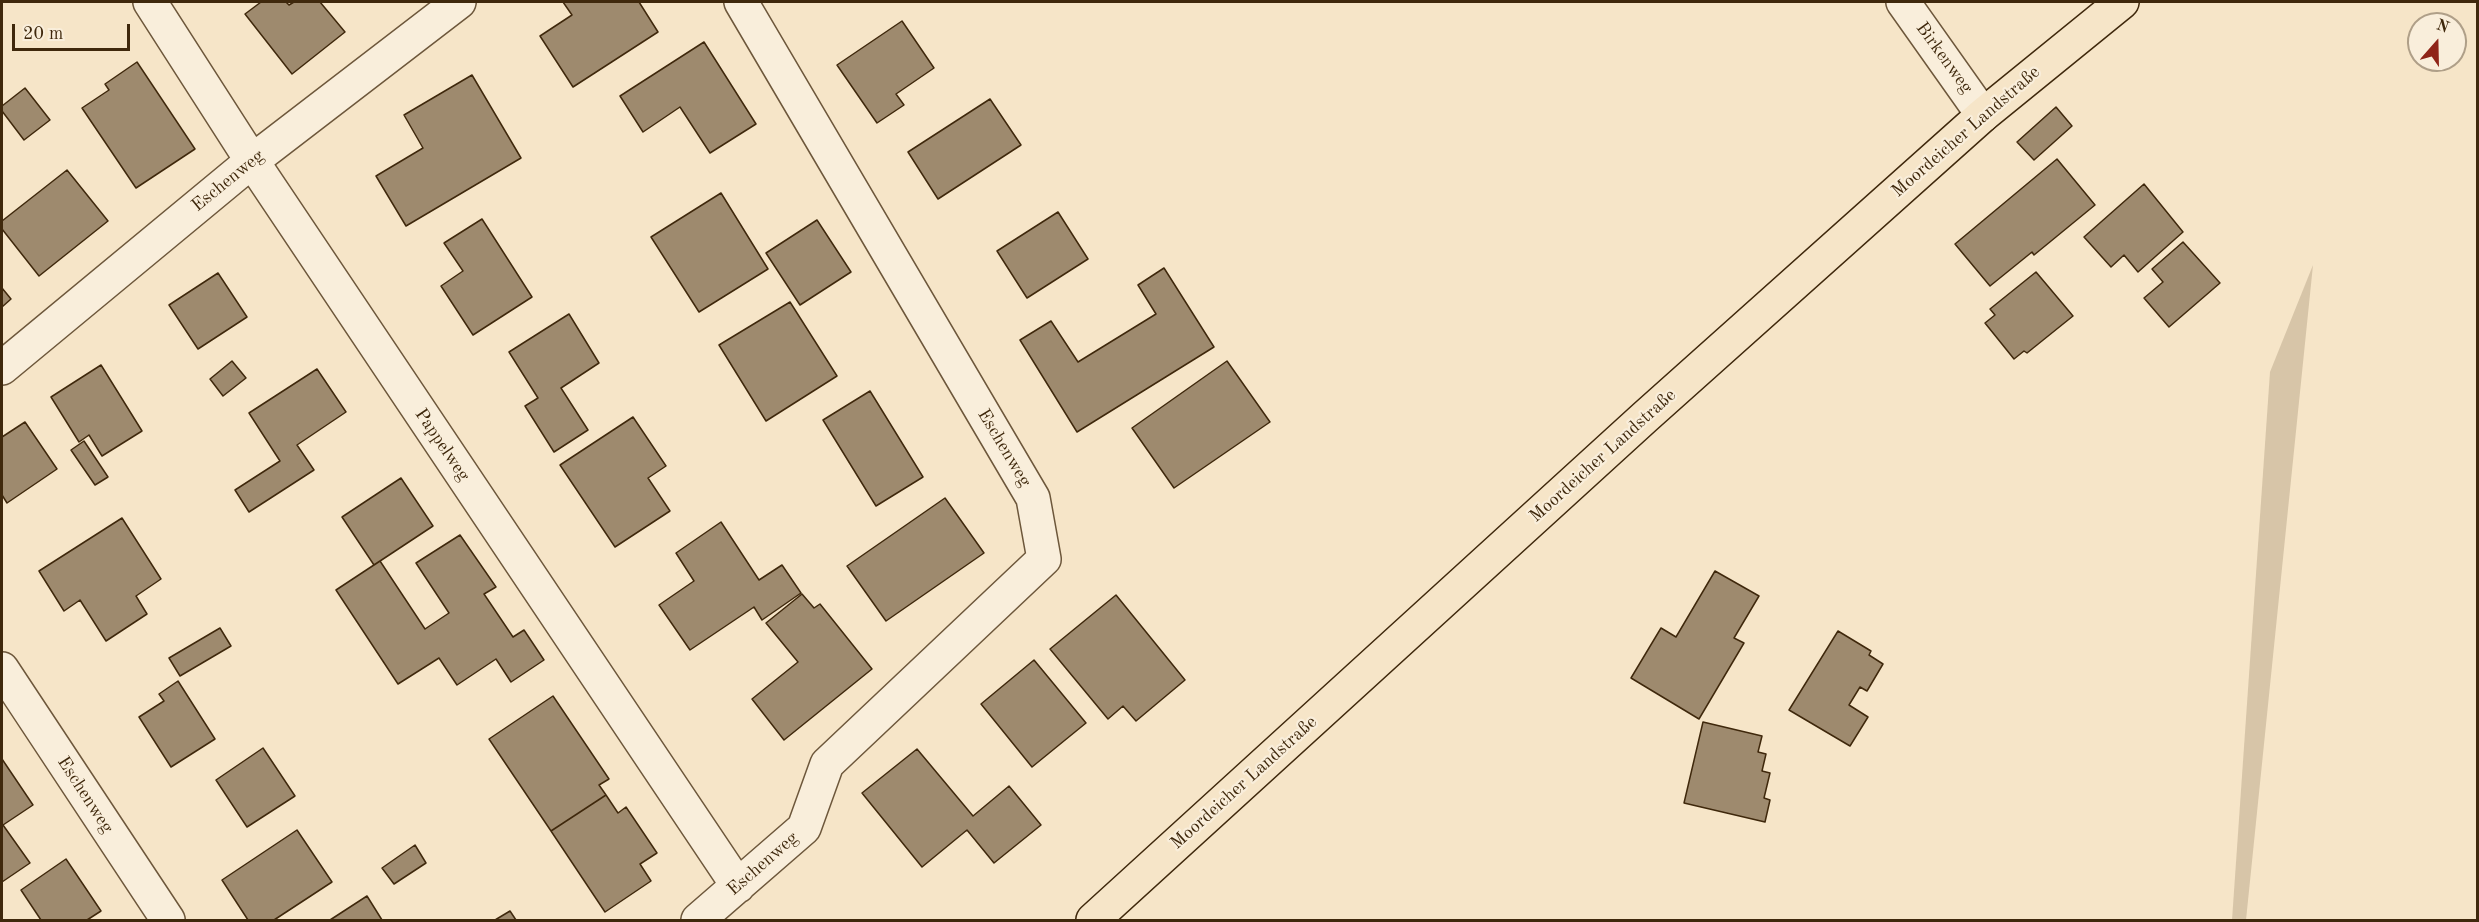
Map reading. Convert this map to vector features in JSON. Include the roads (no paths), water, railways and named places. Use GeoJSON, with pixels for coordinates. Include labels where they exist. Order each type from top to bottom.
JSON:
{"type":"FeatureCollection","features":[{"type":"Feature","properties":{"kind":"main road","name":"Moordeicher Landstraße"},"geometry":{"type":"LineString","coordinates":[[1093,921],[1645,417],[1983,115],[2122,2]]}},
{"type":"Feature","properties":{"kind":"street","name":"Pappelweg"},"geometry":{"type":"LineString","coordinates":[[150,2],[252,161],[738,886]]}},
{"type":"Feature","properties":{"kind":"street","name":"Eschenweg"},"geometry":{"type":"LineString","coordinates":[[2,368],[252,161],[459,2]]}},
{"type":"Feature","properties":{"kind":"street","name":"Eschenweg"},"geometry":{"type":"LineString","coordinates":[[698,921],[804,828],[827,764],[1044,559],[1033,498],[741,2]]}},
{"type":"Feature","properties":{"kind":"street","name":"Birkenweg"},"geometry":{"type":"LineString","coordinates":[[1903,2],[1983,115]]}},
{"type":"Feature","properties":{"kind":"street","name":"Eschenweg"},"geometry":{"type":"LineString","coordinates":[[2,669],[168,921]]}}]}
